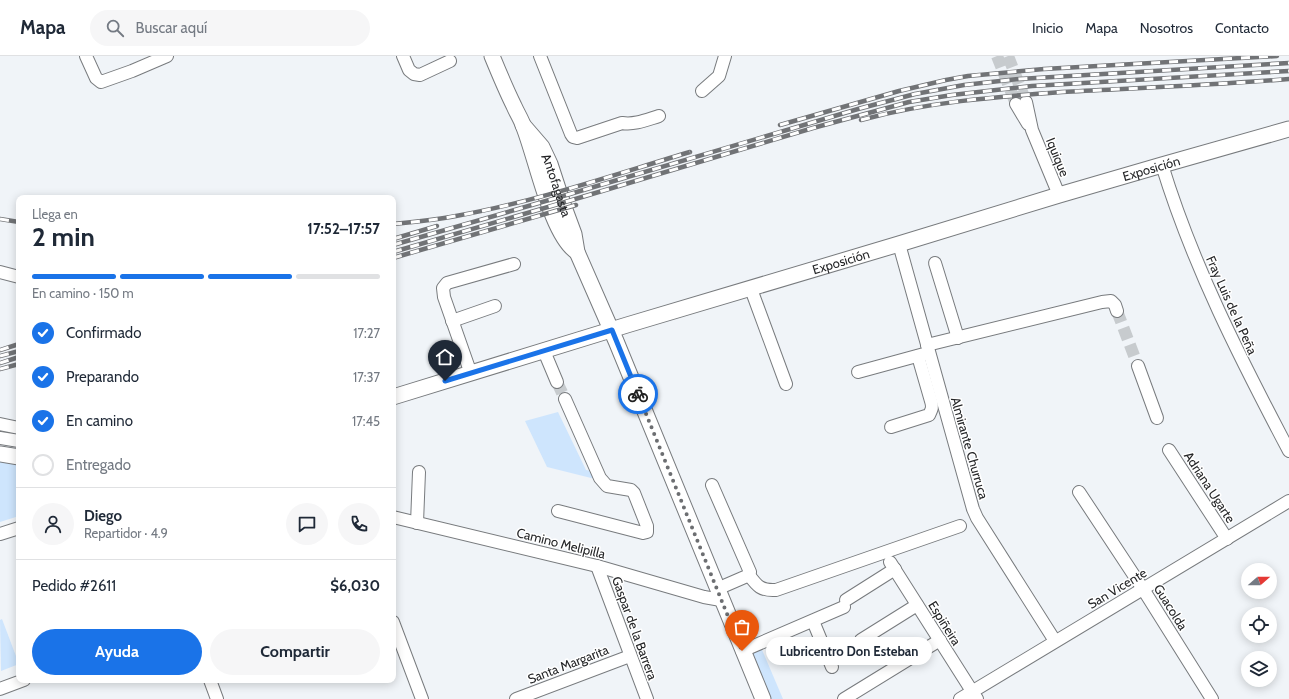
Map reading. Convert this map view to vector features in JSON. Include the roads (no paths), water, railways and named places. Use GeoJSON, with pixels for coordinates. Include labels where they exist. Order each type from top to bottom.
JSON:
{"type":"FeatureCollection","features":[{"type":"Feature","properties":{"kind":"main road","name":"Antofagasta"},"geometry":{"type":"LineString","coordinates":[[492,56],[523,125],[554,218],[565,241],[577,252],[612,330],[762,699]]}},
{"type":"Feature","properties":{"kind":"main road","name":"Exposición"},"geometry":{"type":"LineString","coordinates":[[396,396],[1162,164],[1289,129]]}},
{"type":"Feature","properties":{"kind":"main road"},"geometry":{"type":"LineString","coordinates":[[0,454],[16,457]]}},
{"type":"Feature","properties":{"kind":"street"},"geometry":{"type":"LineString","coordinates":[[86,56],[96,78],[101,82],[167,56]]}},
{"type":"Feature","properties":{"kind":"street"},"geometry":{"type":"LineString","coordinates":[[403,56],[409,70],[414,74],[420,75],[450,61]]}},
{"type":"Feature","properties":{"kind":"street"},"geometry":{"type":"LineString","coordinates":[[540,56],[573,137],[577,138],[622,123],[630,124],[659,116]]}},
{"type":"Feature","properties":{"kind":"street"},"geometry":{"type":"LineString","coordinates":[[702,92],[719,76],[725,56]]}},
{"type":"Feature","properties":{"kind":"street","name":"Iquique"},"geometry":{"type":"LineString","coordinates":[[1021,103],[1023,117],[1032,130],[1059,195]]}},
{"type":"Feature","properties":{"kind":"street","name":"Fray Luis de la Peña"},"geometry":{"type":"LineString","coordinates":[[1162,164],[1197,262],[1214,303],[1241,359],[1289,451]]}},
{"type":"Feature","properties":{"kind":"street","name":"Almirante Churruca"},"geometry":{"type":"LineString","coordinates":[[899,244],[925,351],[973,509],[977,518],[1055,641]]}},
{"type":"Feature","properties":{"kind":"street"},"geometry":{"type":"LineString","coordinates":[[935,263],[958,338]]}},
{"type":"Feature","properties":{"kind":"street"},"geometry":{"type":"LineString","coordinates":[[471,374],[444,297],[443,288],[447,283],[514,264]]}},
{"type":"Feature","properties":{"kind":"street"},"geometry":{"type":"LineString","coordinates":[[0,272],[16,276]]}},
{"type":"Feature","properties":{"kind":"street"},"geometry":{"type":"LineString","coordinates":[[751,289],[786,384]]}},
{"type":"Feature","properties":{"kind":"street"},"geometry":{"type":"LineString","coordinates":[[858,372],[925,351],[958,338],[1102,302],[1111,301],[1117,312]]}},
{"type":"Feature","properties":{"kind":"street"},"geometry":{"type":"LineString","coordinates":[[452,321],[496,306]]}},
{"type":"Feature","properties":{"kind":"street"},"geometry":{"type":"LineString","coordinates":[[544,351],[557,382]]}},
{"type":"Feature","properties":{"kind":"street"},"geometry":{"type":"LineString","coordinates":[[891,427],[930,415],[933,406],[925,351]]}},
{"type":"Feature","properties":{"kind":"street"},"geometry":{"type":"LineString","coordinates":[[1138,366],[1157,418]]}},
{"type":"Feature","properties":{"kind":"street"},"geometry":{"type":"LineString","coordinates":[[558,511],[644,533],[647,532],[647,526],[634,493],[631,490],[607,486],[600,478],[565,399]]}},
{"type":"Feature","properties":{"kind":"street"},"geometry":{"type":"LineString","coordinates":[[0,424],[16,427]]}},
{"type":"Feature","properties":{"kind":"street"},"geometry":{"type":"LineString","coordinates":[[0,438],[16,441]]}},
{"type":"Feature","properties":{"kind":"street","name":"Adriana Ugarte"},"geometry":{"type":"LineString","coordinates":[[1169,450],[1227,539]]}},
{"type":"Feature","properties":{"kind":"street"},"geometry":{"type":"LineString","coordinates":[[417,523],[419,472]]}},
{"type":"Feature","properties":{"kind":"street"},"geometry":{"type":"LineString","coordinates":[[712,485],[749,570],[749,575],[756,584],[764,590],[776,590],[960,526]]}},
{"type":"Feature","properties":{"kind":"street","name":"Guacolda"},"geometry":{"type":"LineString","coordinates":[[1079,492],[1143,588],[1212,699]]}},
{"type":"Feature","properties":{"kind":"street","name":"San Vicente"},"geometry":{"type":"LineString","coordinates":[[960,699],[974,695],[1055,641],[1289,502]]}},
{"type":"Feature","properties":{"kind":"street","name":"Camino Melipilla"},"geometry":{"type":"LineString","coordinates":[[396,518],[597,566],[704,598],[719,594]]}},
{"type":"Feature","properties":{"kind":"street"},"geometry":{"type":"LineString","coordinates":[[0,534],[16,529]]}},
{"type":"Feature","properties":{"kind":"street","name":"Espiñeira"},"geometry":{"type":"LineString","coordinates":[[813,621],[845,604],[893,565],[974,695]]}},
{"type":"Feature","properties":{"kind":"street","name":"Gaspar de la Barrera"},"geometry":{"type":"LineString","coordinates":[[597,566],[646,699]]}},
{"type":"Feature","properties":{"kind":"street"},"geometry":{"type":"LineString","coordinates":[[719,594],[749,575]]}},
{"type":"Feature","properties":{"kind":"street"},"geometry":{"type":"LineString","coordinates":[[861,640],[917,605]]}},
{"type":"Feature","properties":{"kind":"street"},"geometry":{"type":"LineString","coordinates":[[742,651],[813,621],[832,667]]}},
{"type":"Feature","properties":{"kind":"street"},"geometry":{"type":"LineString","coordinates":[[396,630],[422,699]]}},
{"type":"Feature","properties":{"kind":"street"},"geometry":{"type":"LineString","coordinates":[[844,699],[940,640]]}},
{"type":"Feature","properties":{"kind":"street","name":"Santa Margarita"},"geometry":{"type":"LineString","coordinates":[[516,699],[630,656]]}},
{"type":"Feature","properties":{"kind":"street"},"geometry":{"type":"LineString","coordinates":[[0,689],[16,683]]}},
{"type":"Feature","properties":{"kind":"street"},"geometry":{"type":"LineString","coordinates":[[211,683],[216,699]]}},
{"type":"Feature","properties":{"kind":"tunnel"},"geometry":{"type":"LineString","coordinates":[[997,56],[1016,104]]}},
{"type":"Feature","properties":{"kind":"tunnel"},"geometry":{"type":"LineString","coordinates":[[1008,56],[1026,102]]}},
{"type":"Feature","properties":{"kind":"tunnel"},"geometry":{"type":"LineString","coordinates":[[1117,311],[1138,366]]}},
{"type":"Feature","properties":{"kind":"tunnel"},"geometry":{"type":"LineString","coordinates":[[557,382],[565,399]]}},
{"type":"Feature","properties":{"kind":"railway"},"geometry":{"type":"LineString","coordinates":[[780,125],[899,91],[968,76],[1044,69],[1277,56]]}},
{"type":"Feature","properties":{"kind":"railway"},"geometry":{"type":"LineString","coordinates":[[396,244],[858,109],[915,94],[964,85],[1019,79],[1289,63]]}},
{"type":"Feature","properties":{"kind":"railway"},"geometry":{"type":"LineString","coordinates":[[396,251],[813,128],[909,102],[952,95],[1032,86],[1289,71]]}},
{"type":"Feature","properties":{"kind":"railway"},"geometry":{"type":"LineString","coordinates":[[861,120],[911,109],[986,98],[1062,92],[1289,79]]}},
{"type":"Feature","properties":{"kind":"railway"},"geometry":{"type":"LineString","coordinates":[[396,224],[424,221],[486,210],[544,196],[690,152]]}},
{"type":"Feature","properties":{"kind":"railway"},"geometry":{"type":"LineString","coordinates":[[396,257],[576,205]]}},
{"type":"Feature","properties":{"kind":"railway"},"geometry":{"type":"LineString","coordinates":[[0,219],[16,222]]}},
{"type":"Feature","properties":{"kind":"railway"},"geometry":{"type":"LineString","coordinates":[[396,238],[437,226]]}},
{"type":"Feature","properties":{"kind":"railway"},"geometry":{"type":"LineString","coordinates":[[0,350],[16,345]]}},
{"type":"Feature","properties":{"kind":"railway"},"geometry":{"type":"LineString","coordinates":[[0,356],[16,352]]}},
{"type":"Feature","properties":{"kind":"railway"},"geometry":{"type":"LineString","coordinates":[[0,363],[16,358]]}},
{"type":"Feature","properties":{"kind":"railway"},"geometry":{"type":"LineString","coordinates":[[0,369],[16,365]]}},
{"type":"Feature","properties":{"kind":"place","name":"Lubricentro Don Esteban"},"geometry":{"type":"Point","coordinates":[742,651]}}]}
